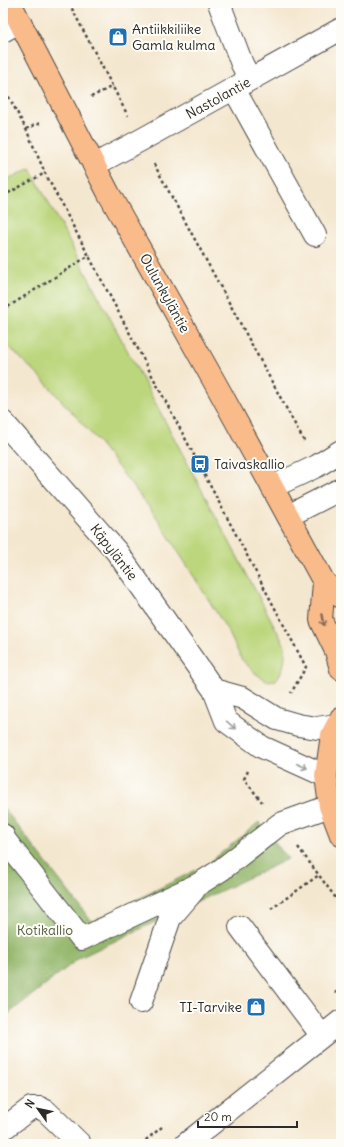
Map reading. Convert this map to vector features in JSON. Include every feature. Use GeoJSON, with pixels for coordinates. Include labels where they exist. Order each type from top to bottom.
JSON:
{"type":"FeatureCollection","features":[{"type":"Feature","properties":{"kind":"main road","name":"Oulunkyläntie"},"geometry":{"type":"LineString","coordinates":[[11,19],[94,165],[324,582],[341,597]]}},
{"type":"Feature","properties":{"kind":"main road"},"geometry":{"type":"LineString","coordinates":[[324,582],[321,620],[336,651],[341,669]]}},
{"type":"Feature","properties":{"kind":"main road"},"geometry":{"type":"LineString","coordinates":[[339,722],[332,735],[326,776],[330,806],[341,835]]}},
{"type":"Feature","properties":{"kind":"street"},"geometry":{"type":"LineString","coordinates":[[219,3],[242,64],[242,84],[315,235]]}},
{"type":"Feature","properties":{"kind":"street","name":"Nastolantie"},"geometry":{"type":"LineString","coordinates":[[94,165],[341,29]]}},
{"type":"Feature","properties":{"kind":"street","name":"Käpyläntie"},"geometry":{"type":"LineString","coordinates":[[3,422],[117,552],[214,690],[226,721],[262,747],[326,776]]}},
{"type":"Feature","properties":{"kind":"street"},"geometry":{"type":"LineString","coordinates":[[272,487],[317,466],[341,451]]}},
{"type":"Feature","properties":{"kind":"street"},"geometry":{"type":"LineString","coordinates":[[288,516],[341,488]]}},
{"type":"Feature","properties":{"kind":"street"},"geometry":{"type":"LineString","coordinates":[[214,690],[243,698],[277,719],[298,725],[317,728],[339,722]]}},
{"type":"Feature","properties":{"kind":"street"},"geometry":{"type":"LineString","coordinates":[[3,835],[5,840],[82,939],[199,884],[221,870],[280,824],[330,806]]}},
{"type":"Feature","properties":{"kind":"street"},"geometry":{"type":"LineString","coordinates":[[141,1002],[170,918],[199,884]]}},
{"type":"Feature","properties":{"kind":"street"},"geometry":{"type":"LineString","coordinates":[[240,927],[322,1036]]}},
{"type":"Feature","properties":{"kind":"street"},"geometry":{"type":"LineString","coordinates":[[186,1144],[341,1021]]}},
{"type":"Feature","properties":{"kind":"street"},"geometry":{"type":"LineString","coordinates":[[3,1129],[31,1108],[40,1108],[46,1111],[80,1144]]}},
{"type":"Feature","properties":{"kind":"path"},"geometry":{"type":"LineString","coordinates":[[69,3],[141,140],[317,466]]}},
{"type":"Feature","properties":{"kind":"path"},"geometry":{"type":"LineString","coordinates":[[3,86],[26,130],[45,173],[90,255],[306,667],[277,719]]}},
{"type":"Feature","properties":{"kind":"path"},"geometry":{"type":"LineString","coordinates":[[3,196],[45,173]]}},
{"type":"Feature","properties":{"kind":"path"},"geometry":{"type":"LineString","coordinates":[[3,310],[90,255]]}},
{"type":"Feature","properties":{"kind":"path"},"geometry":{"type":"LineString","coordinates":[[262,747],[244,779],[341,905]]}},
{"type":"Feature","properties":{"kind":"path"},"geometry":{"type":"LineString","coordinates":[[271,909],[319,875]]}},
{"type":"Feature","properties":{"kind":"green space"},"geometry":{"type":"Polygon","coordinates":[[[30,168],[285,646],[284,664],[276,680],[266,681],[242,660],[228,631],[156,516],[96,439],[43,380],[3,341],[3,182],[30,168]]]}},
{"type":"Feature","properties":{"kind":"green space","name":"Kotikallio"},"geometry":{"type":"Polygon","coordinates":[[[3,807],[92,922],[208,864],[259,822],[288,859],[79,958],[3,1018],[3,807]]]}},
{"type":"Feature","properties":{"kind":"place","name":"Antiikkiliike Gamla kulma"},"geometry":{"type":"Point","coordinates":[118,37]}},
{"type":"Feature","properties":{"kind":"place","name":"Taivaskallio"},"geometry":{"type":"Point","coordinates":[200,464]}},
{"type":"Feature","properties":{"kind":"place","name":"TI-Tarvike"},"geometry":{"type":"Point","coordinates":[256,1007]}}]}
